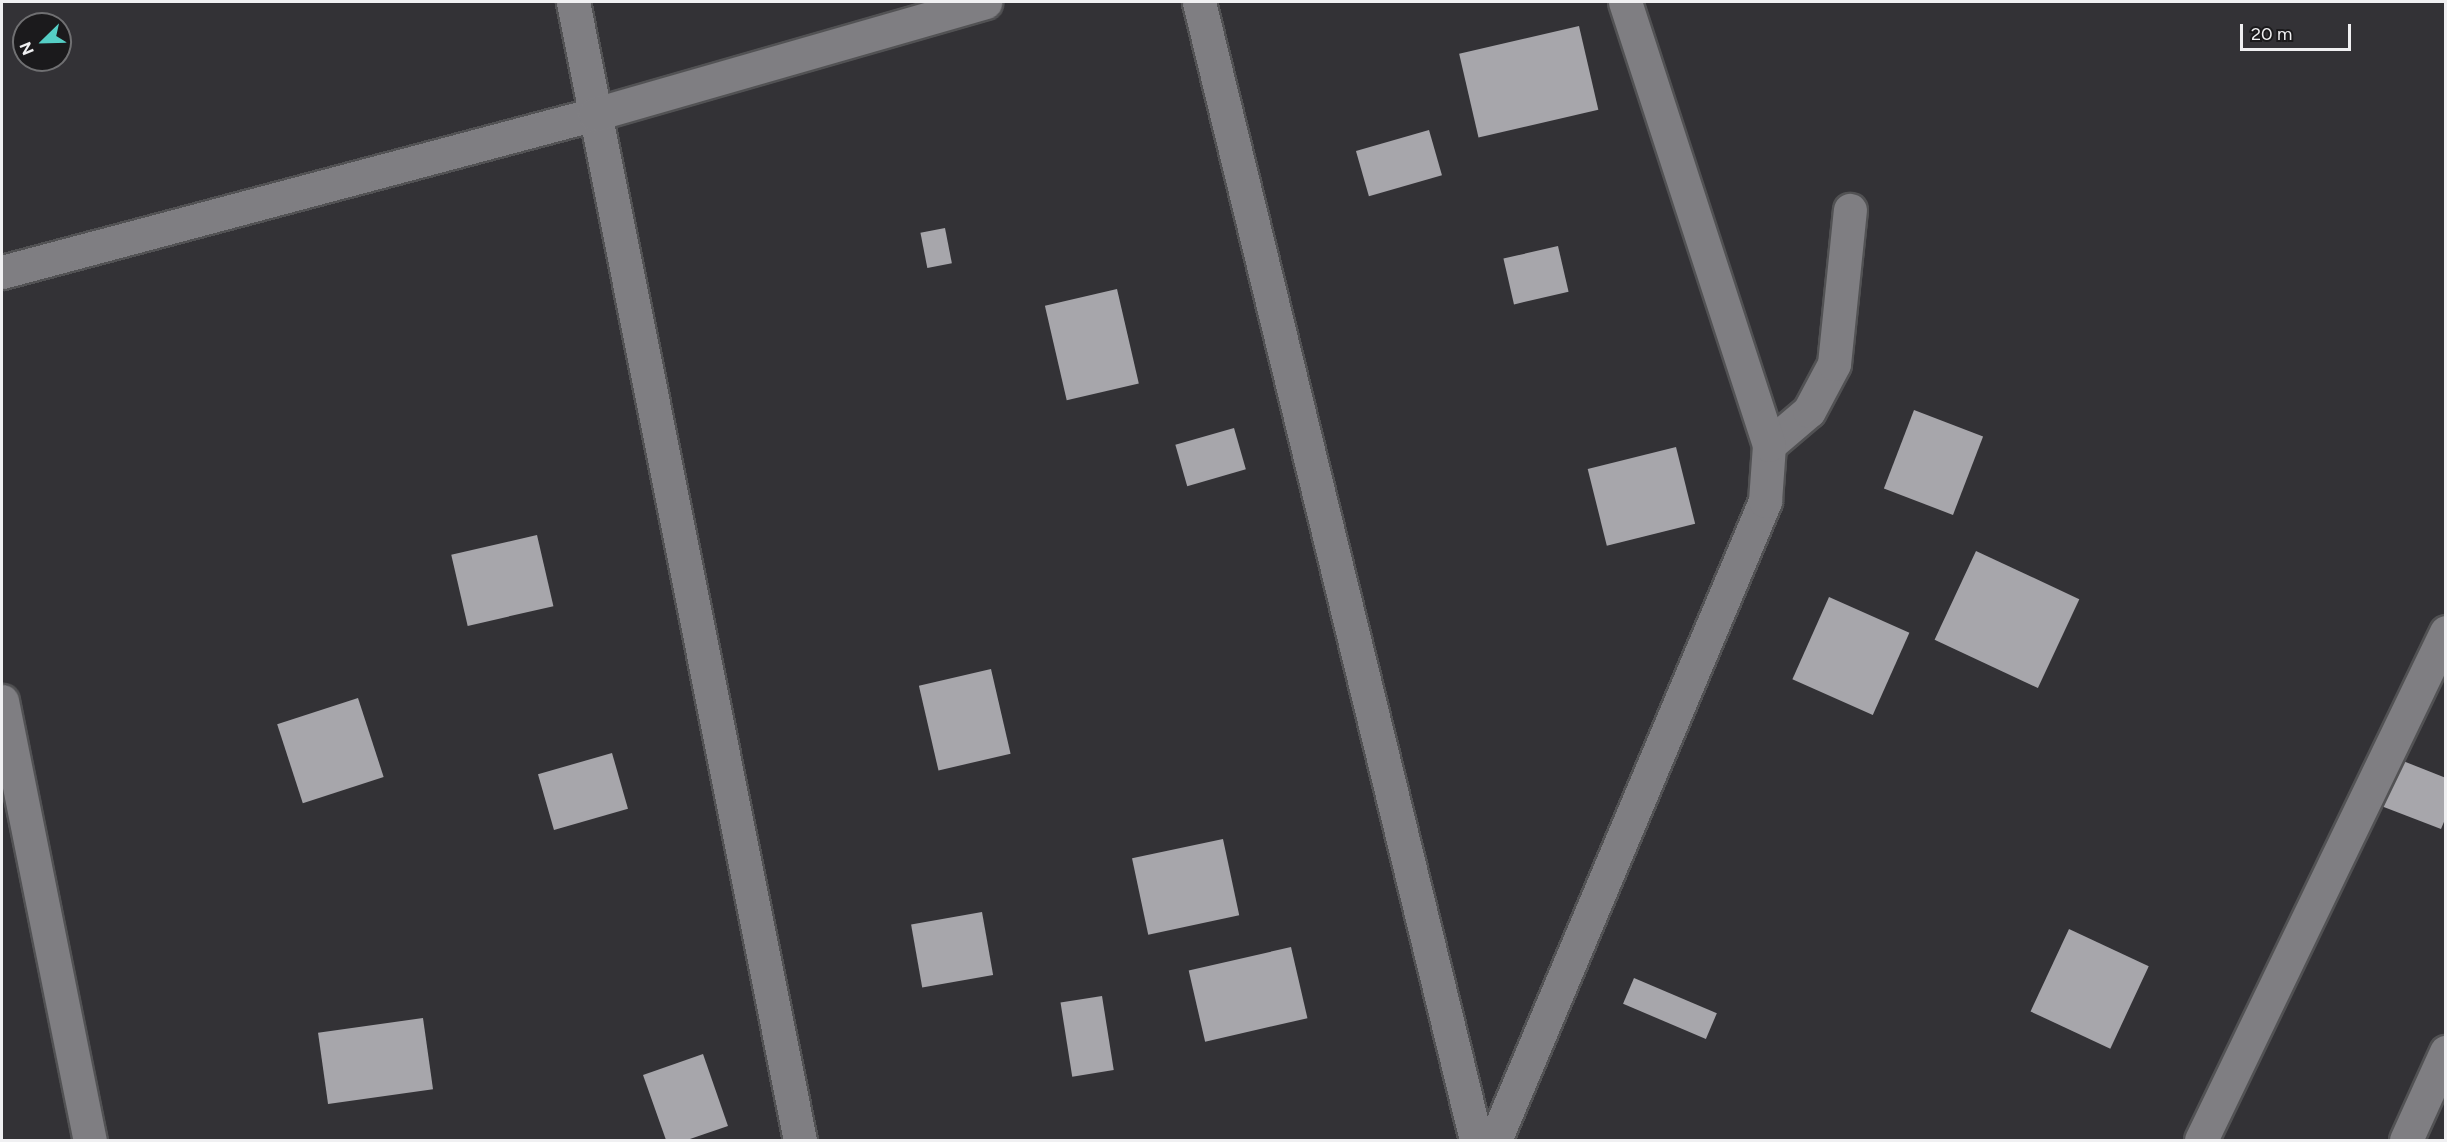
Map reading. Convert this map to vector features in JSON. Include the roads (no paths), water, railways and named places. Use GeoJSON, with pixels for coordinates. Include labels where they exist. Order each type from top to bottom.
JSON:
{"type":"FeatureCollection","features":[{"type":"Feature","properties":{"kind":"street"},"geometry":{"type":"LineString","coordinates":[[573,2],[800,1140]]}},
{"type":"Feature","properties":{"kind":"street"},"geometry":{"type":"LineString","coordinates":[[2,272],[595,114],[985,2]]}},
{"type":"Feature","properties":{"kind":"street"},"geometry":{"type":"LineString","coordinates":[[1198,2],[1476,1140]]}},
{"type":"Feature","properties":{"kind":"street"},"geometry":{"type":"LineString","coordinates":[[1495,1140],[1765,501],[1769,445],[1625,2]]}},
{"type":"Feature","properties":{"kind":"street"},"geometry":{"type":"LineString","coordinates":[[1769,445],[1809,411],[1834,364],[1850,210]]}},
{"type":"Feature","properties":{"kind":"street"},"geometry":{"type":"LineString","coordinates":[[2201,1140],[2445,632]]}},
{"type":"Feature","properties":{"kind":"street"},"geometry":{"type":"LineString","coordinates":[[2,701],[90,1140]]}},
{"type":"Feature","properties":{"kind":"street"},"geometry":{"type":"LineString","coordinates":[[2406,1140],[2445,1052]]}}]}
